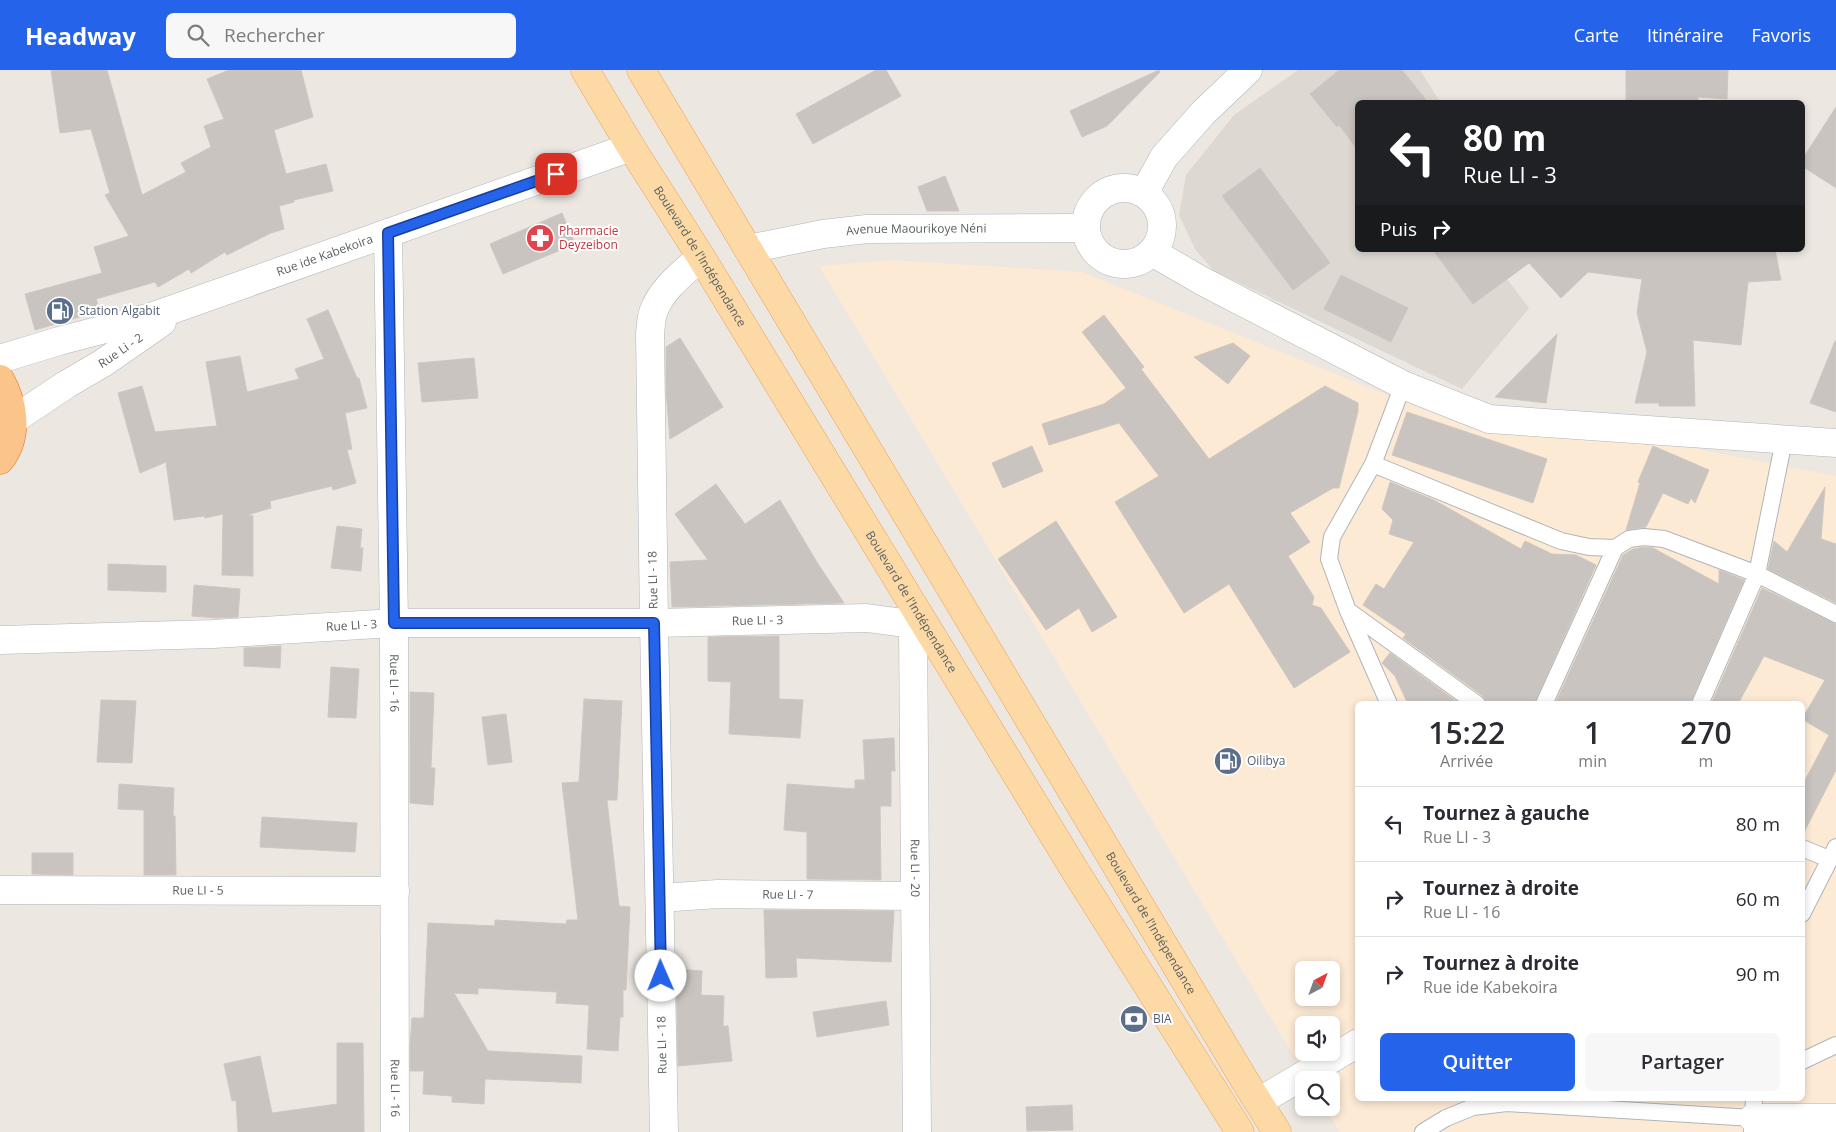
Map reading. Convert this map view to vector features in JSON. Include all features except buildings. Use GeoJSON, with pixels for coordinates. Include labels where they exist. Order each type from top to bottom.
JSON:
{"type":"FeatureCollection","features":[{"type":"Feature","properties":{"kind":"highway"},"geometry":{"type":"LineString","coordinates":[[0,379],[10,399],[13,420],[10,440],[0,460]]}},
{"type":"Feature","properties":{"kind":"main road","name":"Boulevard de l'Indépendance"},"geometry":{"type":"LineString","coordinates":[[585,70],[631,148],[701,257],[924,633],[1240,1132]]}},
{"type":"Feature","properties":{"kind":"main road","name":"Boulevard de l'Indépendance"},"geometry":{"type":"LineString","coordinates":[[641,70],[1255,1090],[1277,1132]]}},
{"type":"Feature","properties":{"kind":"street"},"geometry":{"type":"LineString","coordinates":[[1144,193],[1164,157],[1203,114],[1248,70]]}},
{"type":"Feature","properties":{"kind":"street","name":"Rue ide Kabekoira"},"geometry":{"type":"LineString","coordinates":[[188,304],[631,148]]}},
{"type":"Feature","properties":{"kind":"street"},"geometry":{"type":"LineString","coordinates":[[1122,188],[1144,193],[1159,210],[1162,232],[1159,243],[1142,260],[1130,264],[1117,264],[1106,259],[1096,251],[1089,240],[1086,228],[1092,206],[1100,197],[1110,191],[1122,188]]}},
{"type":"Feature","properties":{"kind":"street","name":"Avenue Maourikoye Néni"},"geometry":{"type":"LineString","coordinates":[[748,249],[823,234],[867,229],[1086,228]]}},
{"type":"Feature","properties":{"kind":"street","name":"Rue LI - 16"},"geometry":{"type":"LineString","coordinates":[[388,233],[394,623],[396,1132]]}},
{"type":"Feature","properties":{"kind":"street"},"geometry":{"type":"LineString","coordinates":[[1152,252],[1202,282],[1403,385],[1489,419],[1836,443]]}},
{"type":"Feature","properties":{"kind":"street","name":"Rue LI - 18"},"geometry":{"type":"LineString","coordinates":[[664,1132],[650,333],[653,314],[659,300],[670,286],[701,257]]}},
{"type":"Feature","properties":{"kind":"street","name":"Rue Li - 2"},"geometry":{"type":"LineString","coordinates":[[0,359],[59,341],[131,323],[188,304]]}},
{"type":"Feature","properties":{"kind":"street","name":"Rue Li - 2"},"geometry":{"type":"LineString","coordinates":[[13,420],[67,384],[104,363],[188,304]]}},
{"type":"Feature","properties":{"kind":"street","name":"Rue LI - 3"},"geometry":{"type":"LineString","coordinates":[[0,640],[212,634],[394,623],[654,623],[867,618],[892,620],[924,633]]}},
{"type":"Feature","properties":{"kind":"street","name":"Rue LI - 20"},"geometry":{"type":"LineString","coordinates":[[917,1132],[915,896],[924,633]]}},
{"type":"Feature","properties":{"kind":"street","name":"Rue LI - 5"},"geometry":{"type":"LineString","coordinates":[[0,890],[395,891]]}},
{"type":"Feature","properties":{"kind":"street","name":"Rue LI - 7"},"geometry":{"type":"LineString","coordinates":[[660,898],[718,894],[915,896]]}},
{"type":"Feature","properties":{"kind":"street"},"geometry":{"type":"LineString","coordinates":[[1255,1090],[1355,1044]]}},
{"type":"Feature","properties":{"kind":"street"},"geometry":{"type":"LineString","coordinates":[[1753,1116],[1836,1118]]}},
{"type":"Feature","properties":{"kind":"lane"},"geometry":{"type":"LineString","coordinates":[[1388,701],[1348,611],[1329,559],[1332,537],[1373,464],[1403,385]]}},
{"type":"Feature","properties":{"kind":"lane"},"geometry":{"type":"LineString","coordinates":[[1701,701],[1756,574],[1784,440]]}},
{"type":"Feature","properties":{"kind":"lane"},"geometry":{"type":"LineString","coordinates":[[1373,464],[1561,541],[1589,547],[1615,548]]}},
{"type":"Feature","properties":{"kind":"lane"},"geometry":{"type":"LineString","coordinates":[[1545,701],[1615,548],[1629,539],[1644,537],[1664,539],[1756,574],[1836,614]]}},
{"type":"Feature","properties":{"kind":"lane"},"geometry":{"type":"LineString","coordinates":[[1348,611],[1473,701]]}},
{"type":"Feature","properties":{"kind":"lane"},"geometry":{"type":"LineString","coordinates":[[1805,848],[1833,853],[1805,908]]}},
{"type":"Feature","properties":{"kind":"lane"},"geometry":{"type":"LineString","coordinates":[[1805,1060],[1836,1046]]}},
{"type":"Feature","properties":{"kind":"lane"},"geometry":{"type":"LineString","coordinates":[[1423,1132],[1446,1118],[1473,1107],[1506,1103],[1753,1116]]}},
{"type":"Feature","properties":{"kind":"shaded area"},"geometry":{"type":"Polygon","coordinates":[[[1298,70],[1420,70],[1439,100],[1355,100],[1355,252],[1487,252],[1529,308],[1462,389],[1214,271],[1195,249],[1179,215],[1186,175],[1234,115],[1298,70]]]}},
{"type":"Feature","properties":{"kind":"shaded area"},"geometry":{"type":"Polygon","coordinates":[[[892,260],[1082,272],[1472,429],[1676,445],[1836,476],[1836,1132],[1340,1132],[1330,1116],[1340,1116],[1340,1071],[1303,1071],[1297,1061],[1340,1061],[1340,1016],[1295,1016],[1295,1058],[819,266],[892,260]]]}},
{"type":"Feature","properties":{"kind":"place","name":"Pharmacie Deyzeibon"},"geometry":{"type":"Point","coordinates":[540,238]}},
{"type":"Feature","properties":{"kind":"place","name":"Station Algabit"},"geometry":{"type":"Point","coordinates":[60,311]}},
{"type":"Feature","properties":{"kind":"place","name":"Oilibya"},"geometry":{"type":"Point","coordinates":[1228,761]}},
{"type":"Feature","properties":{"kind":"place","name":"BIA"},"geometry":{"type":"Point","coordinates":[1134,1019]}},
{"type":"Feature","properties":{"kind":"route"},"geometry":{"type":"LineString","coordinates":[[556,174],[388,233],[394,623],[654,623],[661,976]]}}]}
